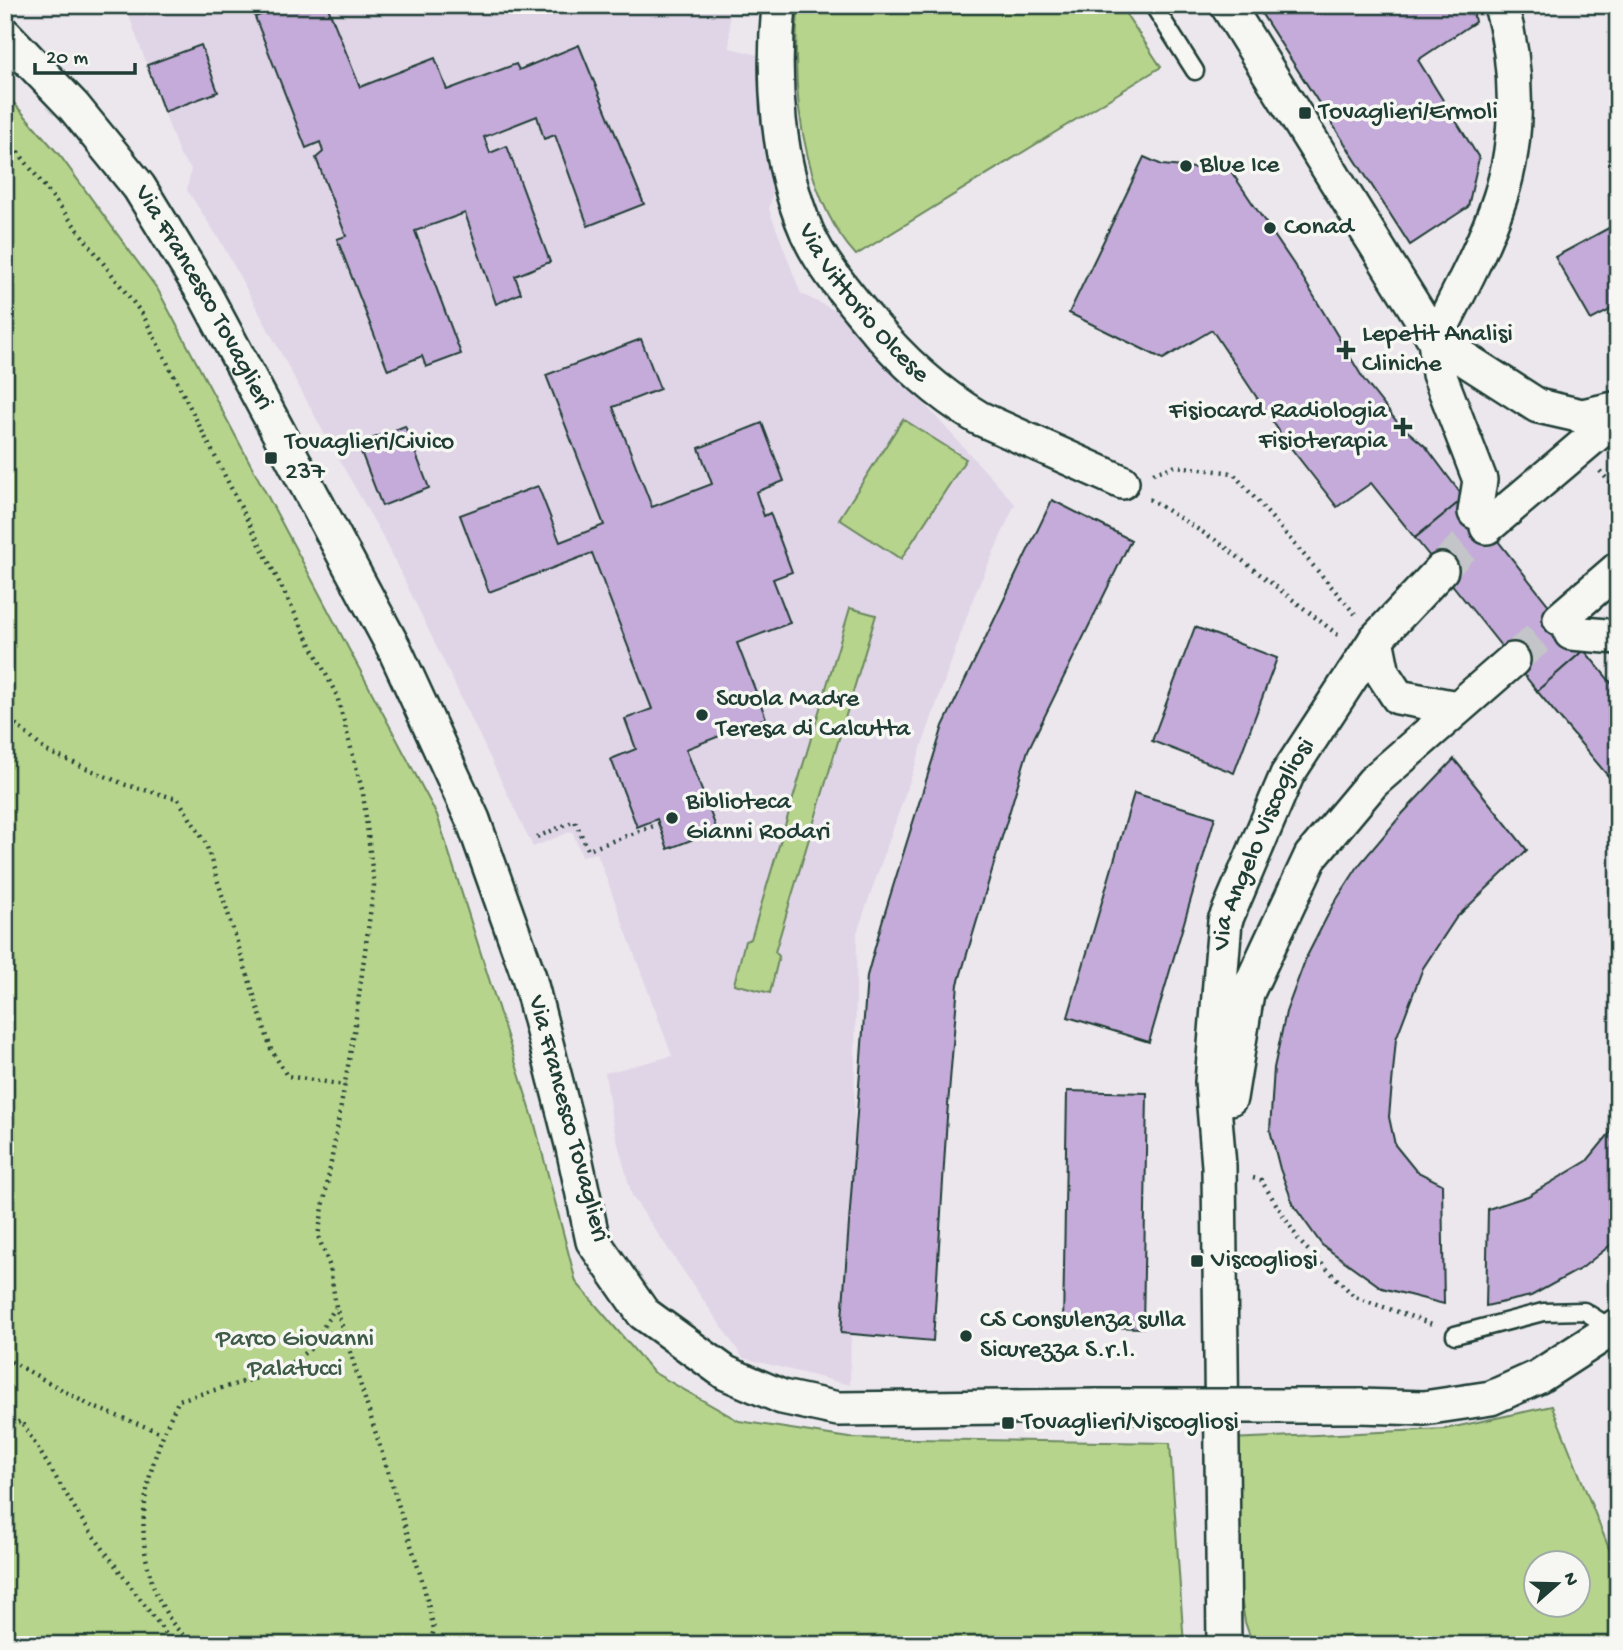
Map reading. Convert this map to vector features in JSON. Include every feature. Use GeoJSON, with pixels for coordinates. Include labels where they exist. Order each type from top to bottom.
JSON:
{"type":"FeatureCollection","features":[{"type":"Feature","properties":{"kind":"street","name":"Via Vittorio Olcese"},"geometry":{"type":"LineString","coordinates":[[779,5],[777,79],[780,125],[787,166],[807,232],[839,284],[886,342],[935,389],[957,405],[979,418],[1122,482]]}},
{"type":"Feature","properties":{"kind":"street"},"geometry":{"type":"LineString","coordinates":[[1227,5],[1435,340],[1538,407],[1582,416],[1618,408]]}},
{"type":"Feature","properties":{"kind":"street"},"geometry":{"type":"LineString","coordinates":[[1502,5],[1513,78],[1513,122],[1501,196],[1479,251],[1435,340],[1439,374],[1480,480],[1481,520],[1618,416]]}},
{"type":"Feature","properties":{"kind":"street","name":"Via Francesco Tovaglieri"},"geometry":{"type":"LineString","coordinates":[[5,35],[74,107],[139,187],[205,295],[395,650],[473,820],[529,977],[573,1148],[593,1241],[643,1313],[726,1373],[782,1397],[852,1409],[1098,1406],[1424,1408],[1491,1398],[1538,1377],[1616,1329]]}},
{"type":"Feature","properties":{"kind":"street"},"geometry":{"type":"LineString","coordinates":[[1618,569],[1565,626],[1618,637]]}},
{"type":"Feature","properties":{"kind":"street","name":"Via Angelo Viscogliosi"},"geometry":{"type":"LineString","coordinates":[[1224,1645],[1219,1166],[1212,1082],[1225,922],[1287,775],[1370,648],[1441,570]]}},
{"type":"Feature","properties":{"kind":"street"},"geometry":{"type":"LineString","coordinates":[[1370,648],[1398,697],[1457,708]]}},
{"type":"Feature","properties":{"kind":"street","name":"Via Angelo Viscogliosi"},"geometry":{"type":"LineString","coordinates":[[1219,1166],[1247,993],[1311,856],[1373,782],[1513,660]]}},
{"type":"Feature","properties":{"kind":"street"},"geometry":{"type":"LineString","coordinates":[[1209,1645],[1224,1611]]}},
{"type":"Feature","properties":{"kind":"street"},"geometry":{"type":"LineString","coordinates":[[1224,1611],[1237,1645]]}},
{"type":"Feature","properties":{"kind":"lane"},"geometry":{"type":"LineString","coordinates":[[1153,5],[1195,71]]}},
{"type":"Feature","properties":{"kind":"lane"},"geometry":{"type":"LineString","coordinates":[[1455,1335],[1543,1312],[1584,1311],[1616,1329]]}},
{"type":"Feature","properties":{"kind":"path"},"geometry":{"type":"LineString","coordinates":[[5,135],[143,315],[337,696],[363,793],[374,885],[345,1085],[318,1236],[330,1266],[336,1307],[423,1583],[434,1629],[430,1645]]}},
{"type":"Feature","properties":{"kind":"path"},"geometry":{"type":"LineString","coordinates":[[1122,482],[1176,466],[1233,473],[1370,648]]}},
{"type":"Feature","properties":{"kind":"path"},"geometry":{"type":"LineString","coordinates":[[1122,482],[1220,543],[1370,648]]}},
{"type":"Feature","properties":{"kind":"path"},"geometry":{"type":"LineString","coordinates":[[5,715],[46,751],[126,785],[178,799],[206,844],[271,1049],[287,1076],[345,1085]]}},
{"type":"Feature","properties":{"kind":"path"},"geometry":{"type":"LineString","coordinates":[[537,837],[575,821],[588,850],[659,824]]}},
{"type":"Feature","properties":{"kind":"path"},"geometry":{"type":"LineString","coordinates":[[1219,1166],[1261,1180],[1300,1242],[1355,1297],[1424,1320],[1455,1335]]}},
{"type":"Feature","properties":{"kind":"path"},"geometry":{"type":"LineString","coordinates":[[193,1645],[172,1623],[151,1582],[143,1543],[146,1486],[162,1433],[179,1400],[279,1371],[310,1349],[336,1307]]}},
{"type":"Feature","properties":{"kind":"path"},"geometry":{"type":"LineString","coordinates":[[5,1358],[91,1406],[162,1433]]}},
{"type":"Feature","properties":{"kind":"path"},"geometry":{"type":"LineString","coordinates":[[5,1428],[20,1421],[84,1523],[174,1645]]}},
{"type":"Feature","properties":{"kind":"shaded area","name":"Scuola Madre Teresa di Calcutta"},"geometry":{"type":"Polygon","coordinates":[[[125,5],[729,5],[730,48],[762,56],[778,170],[769,209],[801,294],[843,314],[1015,504],[973,599],[857,933],[850,1385],[743,1358],[632,1196],[612,1121],[605,1073],[672,1056],[597,853],[582,856],[572,831],[533,847],[388,546],[221,242],[187,190],[191,169],[180,156],[125,5]]]}},
{"type":"Feature","properties":{"kind":"green space"},"geometry":{"type":"Polygon","coordinates":[[[800,5],[1120,5],[1161,67],[856,255],[827,211],[808,158],[796,74],[800,5]]]}},
{"type":"Feature","properties":{"kind":"green space","name":"Parco Giovanni Palatucci"},"geometry":{"type":"Polygon","coordinates":[[[5,93],[61,157],[158,290],[437,815],[534,1121],[576,1282],[653,1372],[739,1421],[849,1438],[1170,1443],[1184,1645],[5,1645],[5,93]]]}},
{"type":"Feature","properties":{"kind":"green space"},"geometry":{"type":"Polygon","coordinates":[[[903,419],[966,459],[901,559],[839,519],[903,419]]]}},
{"type":"Feature","properties":{"kind":"green space"},"geometry":{"type":"Polygon","coordinates":[[[850,608],[876,615],[775,952],[779,956],[770,993],[734,984],[745,941],[751,939],[850,608]]]}},
{"type":"Feature","properties":{"kind":"green space"},"geometry":{"type":"Polygon","coordinates":[[[1552,1406],[1618,1571],[1618,1645],[1253,1645],[1245,1622],[1231,1537],[1230,1439],[1445,1429],[1552,1406]]]}},
{"type":"Feature","properties":{"kind":"building"},"geometry":{"type":"Polygon","coordinates":[[[285,5],[327,5],[360,87],[435,58],[447,90],[516,64],[519,70],[579,45],[644,204],[588,226],[555,135],[544,139],[537,116],[484,137],[490,153],[507,146],[550,262],[515,276],[521,293],[496,304],[465,213],[415,231],[461,354],[426,367],[422,356],[388,370],[337,239],[346,236],[316,158],[323,152],[320,142],[306,148],[255,17],[285,5]]]}},
{"type":"Feature","properties":{"kind":"building"},"geometry":{"type":"Polygon","coordinates":[[[1256,5],[1472,5],[1475,22],[1418,60],[1479,158],[1468,207],[1410,245],[1256,5]]]}},
{"type":"Feature","properties":{"kind":"building"},"geometry":{"type":"Polygon","coordinates":[[[201,45],[218,92],[164,112],[147,65],[201,45]]]}},
{"type":"Feature","properties":{"kind":"building"},"geometry":{"type":"Polygon","coordinates":[[[1144,157],[1162,165],[1205,169],[1224,161],[1303,278],[1364,380],[1398,423],[1426,447],[1464,498],[1415,538],[1371,483],[1337,507],[1287,443],[1212,330],[1163,359],[1069,313],[1144,157]]]}},
{"type":"Feature","properties":{"kind":"building"},"geometry":{"type":"Polygon","coordinates":[[[1618,223],[1618,306],[1591,320],[1555,257],[1618,223]]]}},
{"type":"Feature","properties":{"kind":"building"},"geometry":{"type":"Polygon","coordinates":[[[641,339],[660,389],[613,407],[652,507],[712,484],[699,448],[762,423],[784,481],[756,492],[764,516],[770,513],[792,572],[773,579],[790,623],[737,643],[766,718],[686,749],[717,830],[668,849],[657,819],[637,827],[611,759],[636,749],[625,719],[652,709],[592,553],[489,592],[460,515],[538,486],[560,542],[604,525],[546,375],[641,339]]]}},
{"type":"Feature","properties":{"kind":"building"},"geometry":{"type":"Polygon","coordinates":[[[405,426],[429,488],[382,506],[358,444],[405,426]]]}},
{"type":"Feature","properties":{"kind":"building"},"geometry":{"type":"Polygon","coordinates":[[[1464,498],[1584,650],[1537,691],[1415,538],[1464,498]]]}},
{"type":"Feature","properties":{"kind":"building"},"geometry":{"type":"Polygon","coordinates":[[[1052,500],[1131,540],[1028,750],[958,984],[933,1341],[841,1333],[867,976],[943,726],[1052,500]]]}},
{"type":"Feature","properties":{"kind":"building"},"geometry":{"type":"Polygon","coordinates":[[[1195,627],[1277,658],[1234,773],[1152,741],[1195,627]]]}},
{"type":"Feature","properties":{"kind":"building"},"geometry":{"type":"Polygon","coordinates":[[[1584,650],[1618,691],[1618,788],[1537,691],[1584,650]]]}},
{"type":"Feature","properties":{"kind":"building"},"geometry":{"type":"Polygon","coordinates":[[[1454,759],[1527,850],[1456,918],[1423,968],[1396,1039],[1389,1117],[1395,1145],[1416,1171],[1442,1184],[1444,1304],[1382,1288],[1322,1245],[1294,1206],[1280,1169],[1270,1130],[1274,1068],[1286,1012],[1306,958],[1333,905],[1359,865],[1454,759]]]}},
{"type":"Feature","properties":{"kind":"building"},"geometry":{"type":"Polygon","coordinates":[[[1134,793],[1215,817],[1149,1042],[1068,1017],[1134,793]]]}},
{"type":"Feature","properties":{"kind":"building"},"geometry":{"type":"Polygon","coordinates":[[[1067,1091],[1147,1093],[1143,1328],[1063,1326],[1067,1091]]]}},
{"type":"Feature","properties":{"kind":"building"},"geometry":{"type":"Polygon","coordinates":[[[1618,1123],[1618,1239],[1582,1268],[1531,1296],[1486,1306],[1488,1209],[1528,1196],[1587,1161],[1618,1123]]]}},
{"type":"Feature","properties":{"kind":"tunnel"},"geometry":{"type":"LineString","coordinates":[[1441,570],[1487,527]]}},
{"type":"Feature","properties":{"kind":"tunnel"},"geometry":{"type":"LineString","coordinates":[[1513,660],[1560,619]]}},
{"type":"Feature","properties":{"kind":"place","name":"Tovaglieri/Ermoli"},"geometry":{"type":"Point","coordinates":[1305,113]}},
{"type":"Feature","properties":{"kind":"place","name":"Blue Ice"},"geometry":{"type":"Point","coordinates":[1186,166]}},
{"type":"Feature","properties":{"kind":"place","name":"Conad"},"geometry":{"type":"Point","coordinates":[1270,228]}},
{"type":"Feature","properties":{"kind":"place","name":"Lepetit Analisi Cliniche"},"geometry":{"type":"Point","coordinates":[1346,350]}},
{"type":"Feature","properties":{"kind":"place","name":"Fisiocard Radiologia Fisioterapia"},"geometry":{"type":"Point","coordinates":[1403,427]}},
{"type":"Feature","properties":{"kind":"place","name":"Tovaglieri/Civico 237"},"geometry":{"type":"Point","coordinates":[271,458]}},
{"type":"Feature","properties":{"kind":"place","name":"Scuola Madre Teresa di Calcutta"},"geometry":{"type":"Point","coordinates":[702,715]}},
{"type":"Feature","properties":{"kind":"place","name":"Biblioteca Gianni Rodari"},"geometry":{"type":"Point","coordinates":[672,818]}},
{"type":"Feature","properties":{"kind":"place","name":"Viscogliosi"},"geometry":{"type":"Point","coordinates":[1197,1261]}},
{"type":"Feature","properties":{"kind":"place","name":"CS Consulenza sulla Sicurezza S.r.l."},"geometry":{"type":"Point","coordinates":[966,1336]}},
{"type":"Feature","properties":{"kind":"place","name":"Tovaglieri/Viscogliosi"},"geometry":{"type":"Point","coordinates":[1008,1423]}}]}
